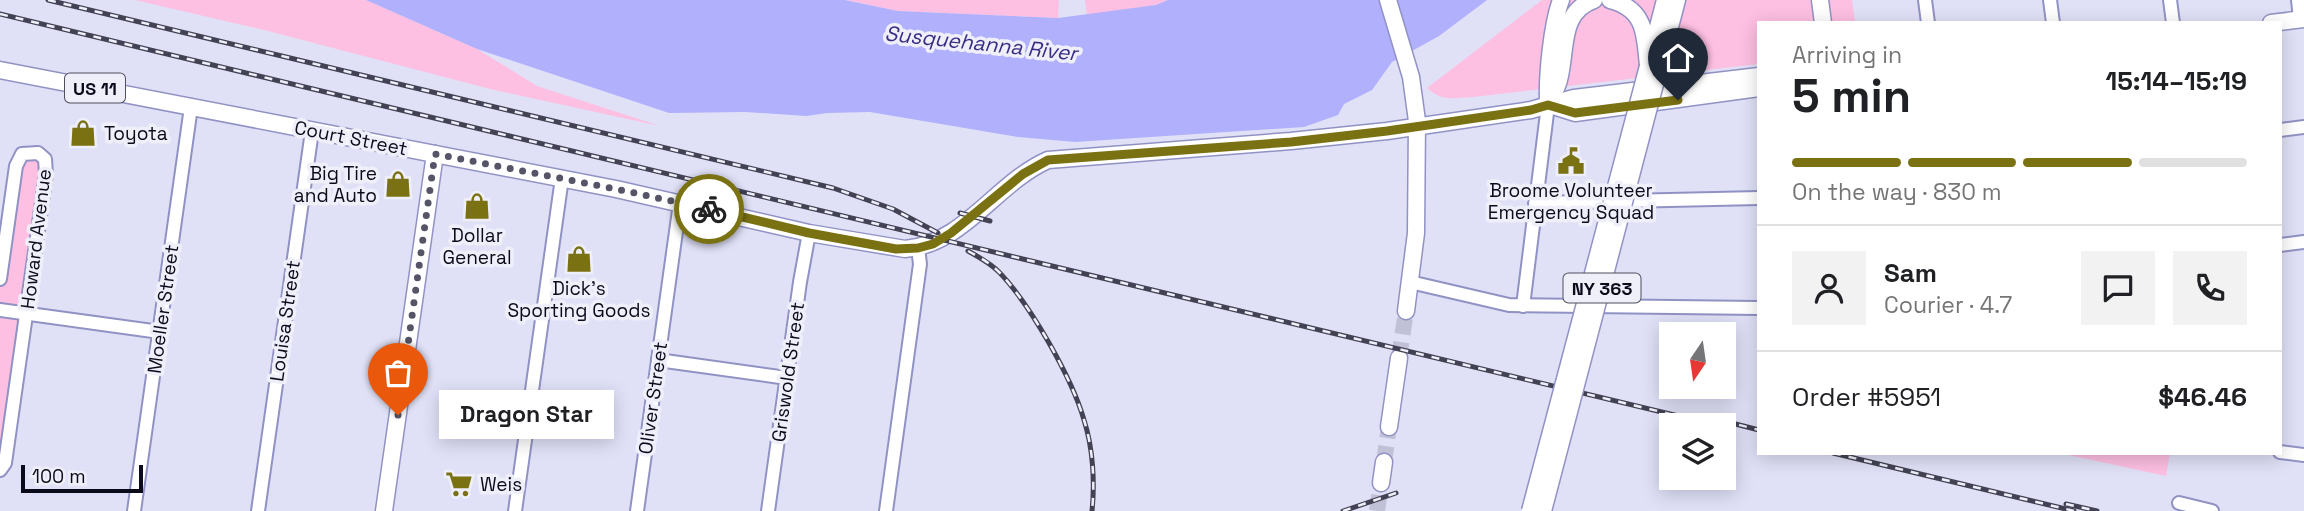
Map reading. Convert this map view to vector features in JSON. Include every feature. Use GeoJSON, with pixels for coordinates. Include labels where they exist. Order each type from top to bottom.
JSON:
{"type":"FeatureCollection","features":[{"type":"Feature","properties":{"kind":"main road"},"geometry":{"type":"LineString","coordinates":[[1388,0],[1411,77],[1417,126],[1416,233],[1406,311]]}},
{"type":"Feature","properties":{"kind":"main road"},"geometry":{"type":"LineString","coordinates":[[1548,105],[1547,82],[1561,0]]}},
{"type":"Feature","properties":{"kind":"main road"},"geometry":{"type":"LineString","coordinates":[[1548,105],[1559,83],[1568,21],[1580,6],[1594,0]]}},
{"type":"Feature","properties":{"kind":"main road"},"geometry":{"type":"LineString","coordinates":[[1610,0],[1631,9],[1640,21],[1654,66]]}},
{"type":"Feature","properties":{"kind":"main road"},"geometry":{"type":"LineString","coordinates":[[1820,0],[1823,21]]}},
{"type":"Feature","properties":{"kind":"main road"},"geometry":{"type":"LineString","coordinates":[[1831,0],[1834,21]]}},
{"type":"Feature","properties":{"kind":"main road","name":"NY 363"},"geometry":{"type":"LineString","coordinates":[[1530,511],[1673,4]]}},
{"type":"Feature","properties":{"kind":"main road"},"geometry":{"type":"LineString","coordinates":[[2282,22],[2302,19]]}},
{"type":"Feature","properties":{"kind":"main road","name":"NY 363"},"geometry":{"type":"LineString","coordinates":[[1543,511],[1654,66]]}},
{"type":"Feature","properties":{"kind":"main road","name":"Court Street"},"geometry":{"type":"LineString","coordinates":[[0,70],[562,178],[809,233],[896,249],[933,244],[951,233],[1023,174],[1048,160],[1291,142],[1531,110],[1574,98],[1757,76]]}},
{"type":"Feature","properties":{"kind":"main road","name":"Court Street"},"geometry":{"type":"LineString","coordinates":[[1548,105],[1575,113],[1757,88]]}},
{"type":"Feature","properties":{"kind":"main road"},"geometry":{"type":"LineString","coordinates":[[384,511],[435,154]]}},
{"type":"Feature","properties":{"kind":"main road"},"geometry":{"type":"LineString","coordinates":[[1389,426],[1399,358]]}},
{"type":"Feature","properties":{"kind":"main road"},"geometry":{"type":"LineString","coordinates":[[1381,483],[1384,462]]}},
{"type":"Feature","properties":{"kind":"street"},"geometry":{"type":"LineString","coordinates":[[1926,0],[1928,21]]}},
{"type":"Feature","properties":{"kind":"street"},"geometry":{"type":"LineString","coordinates":[[2050,0],[2053,21]]}},
{"type":"Feature","properties":{"kind":"street"},"geometry":{"type":"LineString","coordinates":[[2170,0],[2173,21]]}},
{"type":"Feature","properties":{"kind":"street"},"geometry":{"type":"LineString","coordinates":[[2298,0],[2302,19]]}},
{"type":"Feature","properties":{"kind":"street"},"geometry":{"type":"LineString","coordinates":[[1523,306],[1548,105]]}},
{"type":"Feature","properties":{"kind":"street","name":"Moeller Street"},"geometry":{"type":"LineString","coordinates":[[134,511],[191,107]]}},
{"type":"Feature","properties":{"kind":"street"},"geometry":{"type":"LineString","coordinates":[[2282,130],[2304,127]]}},
{"type":"Feature","properties":{"kind":"street","name":"Louisa Street"},"geometry":{"type":"LineString","coordinates":[[258,511],[312,131]]}},
{"type":"Feature","properties":{"kind":"street","name":"Howard Avenue"},"geometry":{"type":"LineString","coordinates":[[0,279],[16,166],[22,154],[38,153],[45,159],[46,174],[5,463],[0,470]]}},
{"type":"Feature","properties":{"kind":"street"},"geometry":{"type":"LineString","coordinates":[[515,511],[562,178]]}},
{"type":"Feature","properties":{"kind":"street"},"geometry":{"type":"LineString","coordinates":[[1535,203],[1757,198]]}},
{"type":"Feature","properties":{"kind":"street","name":"Oliver Street"},"geometry":{"type":"LineString","coordinates":[[637,511],[680,203]]}},
{"type":"Feature","properties":{"kind":"street","name":"Griswold Street"},"geometry":{"type":"LineString","coordinates":[[768,511],[809,233]]}},
{"type":"Feature","properties":{"kind":"street"},"geometry":{"type":"LineString","coordinates":[[2282,245],[2304,242]]}},
{"type":"Feature","properties":{"kind":"street"},"geometry":{"type":"LineString","coordinates":[[886,511],[920,264],[918,248]]}},
{"type":"Feature","properties":{"kind":"street"},"geometry":{"type":"LineString","coordinates":[[1410,282],[1502,304],[1523,306],[1757,308]]}},
{"type":"Feature","properties":{"kind":"street"},"geometry":{"type":"LineString","coordinates":[[0,310],[160,332]]}},
{"type":"Feature","properties":{"kind":"street"},"geometry":{"type":"LineString","coordinates":[[658,360],[787,378]]}},
{"type":"Feature","properties":{"kind":"street"},"geometry":{"type":"LineString","coordinates":[[2282,452],[2304,455]]}},
{"type":"Feature","properties":{"kind":"street"},"geometry":{"type":"LineString","coordinates":[[2179,503],[2212,511]]}},
{"type":"Feature","properties":{"kind":"shaded area"},"geometry":{"type":"Polygon","coordinates":[[[135,0],[366,0],[477,49],[537,86],[660,126],[494,90],[268,31],[135,0]]]}},
{"type":"Feature","properties":{"kind":"shaded area"},"geometry":{"type":"Polygon","coordinates":[[[846,0],[1059,0],[1058,18],[898,11],[846,0]]]}},
{"type":"Feature","properties":{"kind":"shaded area"},"geometry":{"type":"Polygon","coordinates":[[[1085,0],[1168,0],[1156,5],[1087,15],[1085,0]]]}},
{"type":"Feature","properties":{"kind":"shaded area"},"geometry":{"type":"Polygon","coordinates":[[[1542,0],[1852,0],[1855,21],[1757,21],[1757,64],[1460,98],[1443,97],[1427,88],[1542,0]]]}},
{"type":"Feature","properties":{"kind":"shaded area"},"geometry":{"type":"Polygon","coordinates":[[[20,156],[45,161],[0,470],[0,277],[20,156]]]}},
{"type":"Feature","properties":{"kind":"shaded area"},"geometry":{"type":"Polygon","coordinates":[[[2068,455],[2170,455],[2166,476],[2068,455]]]}},
{"type":"Feature","properties":{"kind":"water","name":"Susquehanna River"},"geometry":{"type":"Polygon","coordinates":[[[366,0],[845,0],[898,11],[1058,18],[1156,5],[1168,0],[1487,0],[1439,36],[1392,62],[1372,90],[1344,104],[1338,115],[1304,127],[1075,142],[1018,137],[870,112],[806,116],[745,112],[669,113],[477,49],[366,0]]]}},
{"type":"Feature","properties":{"kind":"tunnel"},"geometry":{"type":"LineString","coordinates":[[1399,358],[1406,311]]}},
{"type":"Feature","properties":{"kind":"tunnel"},"geometry":{"type":"LineString","coordinates":[[1384,462],[1389,427]]}},
{"type":"Feature","properties":{"kind":"tunnel"},"geometry":{"type":"LineString","coordinates":[[1377,511],[1381,483]]}},
{"type":"Feature","properties":{"kind":"railway"},"geometry":{"type":"LineString","coordinates":[[48,0],[833,188],[893,209],[938,233]]}},
{"type":"Feature","properties":{"kind":"railway"},"geometry":{"type":"LineString","coordinates":[[0,14],[1666,413]]}},
{"type":"Feature","properties":{"kind":"railway"},"geometry":{"type":"LineString","coordinates":[[960,213],[990,221]]}},
{"type":"Feature","properties":{"kind":"railway"},"geometry":{"type":"LineString","coordinates":[[968,251],[992,266],[1011,286],[1060,363],[1078,403],[1089,442],[1093,477],[1092,511]]}},
{"type":"Feature","properties":{"kind":"railway"},"geometry":{"type":"LineString","coordinates":[[1736,424],[1757,429]]}},
{"type":"Feature","properties":{"kind":"railway"},"geometry":{"type":"LineString","coordinates":[[1841,455],[2074,511]]}},
{"type":"Feature","properties":{"kind":"railway"},"geometry":{"type":"LineString","coordinates":[[1343,511],[1396,493]]}},
{"type":"Feature","properties":{"kind":"railway"},"geometry":{"type":"LineString","coordinates":[[2066,504],[2097,511]]}},
{"type":"Feature","properties":{"kind":"way so far"},"geometry":{"type":"LineString","coordinates":[[398,415],[435,154],[709,209]]}},
{"type":"Feature","properties":{"kind":"place","name":"Toyota"},"geometry":{"type":"Point","coordinates":[83,133]}},
{"type":"Feature","properties":{"kind":"place","name":"Broome Volunteer Emergency Squad"},"geometry":{"type":"Point","coordinates":[1571,161]}},
{"type":"Feature","properties":{"kind":"place","name":"Big Tire and Auto"},"geometry":{"type":"Point","coordinates":[398,184]}},
{"type":"Feature","properties":{"kind":"place","name":"Dollar General"},"geometry":{"type":"Point","coordinates":[477,206]}},
{"type":"Feature","properties":{"kind":"place","name":"Dick's Sporting Goods"},"geometry":{"type":"Point","coordinates":[579,259]}},
{"type":"Feature","properties":{"kind":"place","name":"Dragon Star"},"geometry":{"type":"Point","coordinates":[398,415]}},
{"type":"Feature","properties":{"kind":"place","name":"Weis"},"geometry":{"type":"Point","coordinates":[459,484]}},
{"type":"Feature","properties":{"kind":"route"},"geometry":{"type":"LineString","coordinates":[[709,209],[809,233],[896,249],[918,248],[933,244],[951,233],[1023,174],[1048,160],[1291,142],[1387,131],[1531,110],[1548,105],[1575,113],[1678,100]]}}]}
